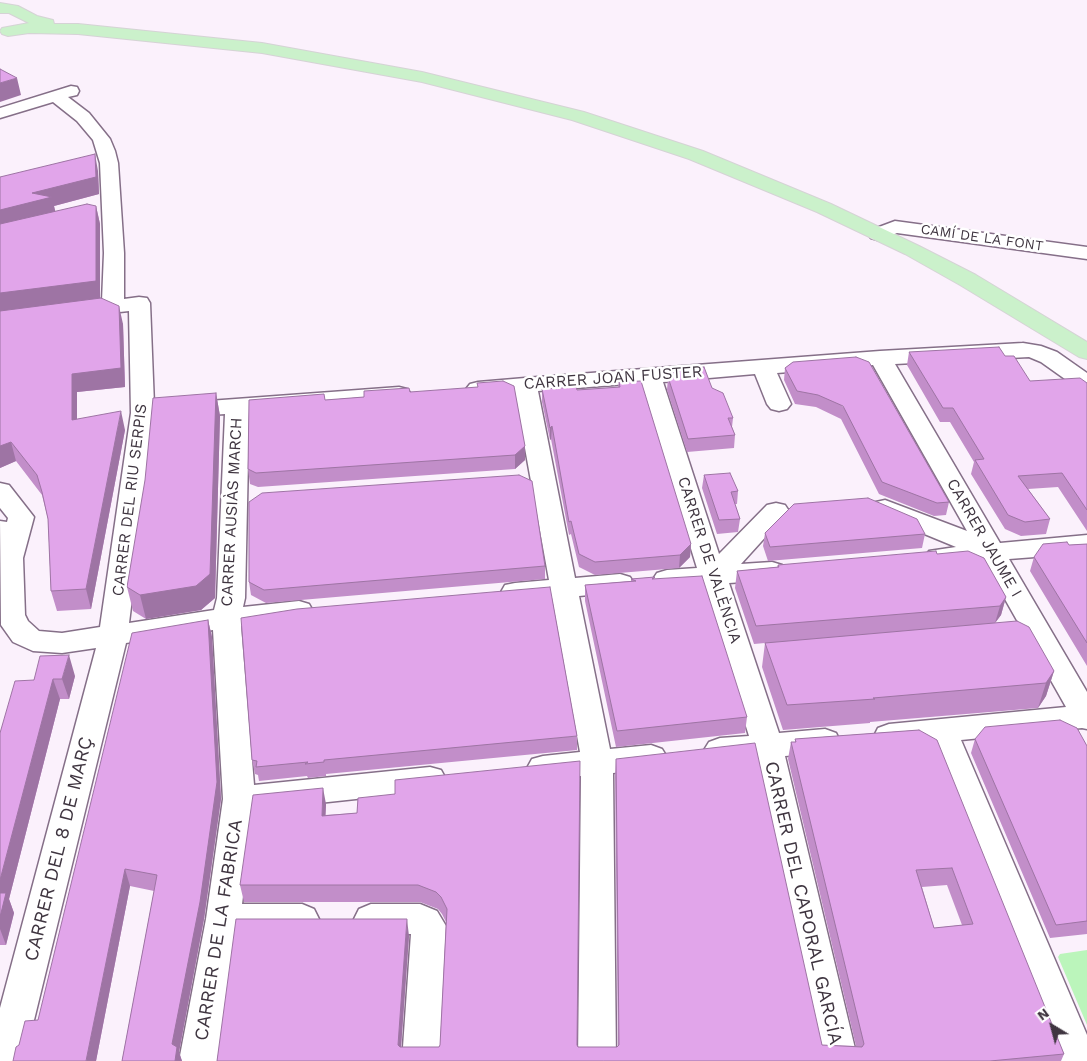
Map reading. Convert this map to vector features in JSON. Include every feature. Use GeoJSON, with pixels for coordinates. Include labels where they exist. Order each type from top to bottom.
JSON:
{"type":"FeatureCollection","features":[{"type":"Feature","properties":{"kind":"main road"},"geometry":{"type":"LineString","coordinates":[[0,8],[12,9],[35,20],[78,29]]}},
{"type":"Feature","properties":{"kind":"main road"},"geometry":{"type":"LineString","coordinates":[[4,32],[22,22],[22,15]]}},
{"type":"Feature","properties":{"kind":"main road"},"geometry":{"type":"LineString","coordinates":[[4,32],[29,28],[78,29],[184,39],[290,53],[382,68],[496,94],[597,122],[696,155],[886,230],[1087,352]]}},
{"type":"Feature","properties":{"kind":"street"},"geometry":{"type":"LineString","coordinates":[[0,113],[64,94],[101,139],[109,163],[101,211],[114,253],[113,306],[66,312]]}},
{"type":"Feature","properties":{"kind":"street","name":"CAMÍ DE LA FONT"},"geometry":{"type":"LineString","coordinates":[[886,230],[1087,253]]}},
{"type":"Feature","properties":{"kind":"street","name":"CARRER DEL RIU SERPIS"},"geometry":{"type":"LineString","coordinates":[[113,306],[139,303],[143,413],[113,636]]}},
{"type":"Feature","properties":{"kind":"street"},"geometry":{"type":"LineString","coordinates":[[1023,350],[1033,351],[1049,357],[1087,384]]}},
{"type":"Feature","properties":{"kind":"street","name":"CARRER JOAN FUSTER"},"geometry":{"type":"LineString","coordinates":[[456,390],[880,358],[1023,350]]}},
{"type":"Feature","properties":{"kind":"street","name":"CARRER JAUME I"},"geometry":{"type":"LineString","coordinates":[[880,358],[994,552],[1087,717]]}},
{"type":"Feature","properties":{"kind":"street"},"geometry":{"type":"LineString","coordinates":[[763,367],[779,404]]}},
{"type":"Feature","properties":{"kind":"street","name":"CARRER DE VALÈNCIA"},"geometry":{"type":"LineString","coordinates":[[649,375],[767,745]]}},
{"type":"Feature","properties":{"kind":"street"},"geometry":{"type":"LineString","coordinates":[[525,385],[532,478],[565,588],[598,762],[597,1061]]}},
{"type":"Feature","properties":{"kind":"street"},"geometry":{"type":"LineString","coordinates":[[143,413],[416,393]]}},
{"type":"Feature","properties":{"kind":"street","name":"CARRER AUSIÀS MARCH"},"geometry":{"type":"LineString","coordinates":[[237,405],[244,498],[231,598],[226,618],[239,799]]}},
{"type":"Feature","properties":{"kind":"street"},"geometry":{"type":"LineString","coordinates":[[0,491],[21,517],[10,558],[11,615],[15,625],[23,635],[33,642],[50,644],[226,618],[326,609]]}},
{"type":"Feature","properties":{"kind":"street"},"geometry":{"type":"LineString","coordinates":[[873,503],[994,552]]}},
{"type":"Feature","properties":{"kind":"street"},"geometry":{"type":"LineString","coordinates":[[714,576],[776,511]]}},
{"type":"Feature","properties":{"kind":"street"},"geometry":{"type":"LineString","coordinates":[[0,529],[10,558]]}},
{"type":"Feature","properties":{"kind":"street"},"geometry":{"type":"LineString","coordinates":[[916,559],[1087,544]]}},
{"type":"Feature","properties":{"kind":"street"},"geometry":{"type":"LineString","coordinates":[[495,594],[801,568]]}},
{"type":"Feature","properties":{"kind":"street"},"geometry":{"type":"LineString","coordinates":[[1007,634],[1037,631]]}},
{"type":"Feature","properties":{"kind":"street","name":"CARRER DEL 8 DE MARÇ"},"geometry":{"type":"LineString","coordinates":[[3,1058],[113,636]]}},
{"type":"Feature","properties":{"kind":"street"},"geometry":{"type":"LineString","coordinates":[[740,657],[770,654]]}},
{"type":"Feature","properties":{"kind":"street"},"geometry":{"type":"LineString","coordinates":[[520,770],[767,745],[942,732],[1087,717]]}},
{"type":"Feature","properties":{"kind":"street"},"geometry":{"type":"LineString","coordinates":[[942,732],[1078,1058],[1081,1061]]}},
{"type":"Feature","properties":{"kind":"street","name":"CARRER DEL CAPORAL GARCÍA"},"geometry":{"type":"LineString","coordinates":[[767,745],[839,1061]]}},
{"type":"Feature","properties":{"kind":"street"},"geometry":{"type":"LineString","coordinates":[[239,799],[462,776]]}},
{"type":"Feature","properties":{"kind":"street","name":"CARRER DE LA FABRICA"},"geometry":{"type":"LineString","coordinates":[[198,1061],[223,919],[239,799]]}},
{"type":"Feature","properties":{"kind":"street"},"geometry":{"type":"LineString","coordinates":[[223,919],[420,919],[426,921],[429,926],[422,1061]]}},
{"type":"Feature","properties":{"kind":"green space"},"geometry":{"type":"Polygon","coordinates":[[[1087,950],[1087,1025],[1058,957],[1060,954],[1087,950]]]}},
{"type":"Feature","properties":{"kind":"building"},"geometry":{"type":"Polygon","coordinates":[[[0,69],[17,78],[0,83],[0,69]]]}},
{"type":"Feature","properties":{"kind":"building"},"geometry":{"type":"Polygon","coordinates":[[[95,154],[96,177],[32,193],[52,197],[0,210],[0,177],[95,154]]]}},
{"type":"Feature","properties":{"kind":"building"},"geometry":{"type":"Polygon","coordinates":[[[87,204],[96,206],[96,281],[0,293],[0,224],[87,204]]]}},
{"type":"Feature","properties":{"kind":"building"},"geometry":{"type":"Polygon","coordinates":[[[101,298],[119,306],[121,368],[72,374],[72,420],[121,411],[86,589],[51,591],[48,519],[37,475],[11,442],[0,446],[0,311],[101,298]]]}},
{"type":"Feature","properties":{"kind":"building"},"geometry":{"type":"Polygon","coordinates":[[[999,347],[1005,356],[1014,356],[1030,381],[1080,378],[1087,383],[1087,510],[1062,473],[1018,476],[1050,519],[1025,522],[1008,515],[975,460],[984,459],[953,408],[943,408],[909,352],[999,347]]]}},
{"type":"Feature","properties":{"kind":"building"},"geometry":{"type":"Polygon","coordinates":[[[856,357],[869,362],[949,502],[937,503],[882,482],[843,406],[818,395],[797,391],[785,368],[793,362],[856,357]]]}},
{"type":"Feature","properties":{"kind":"building"},"geometry":{"type":"Polygon","coordinates":[[[704,367],[712,388],[723,393],[733,418],[728,418],[735,435],[688,439],[668,377],[678,369],[704,367]]]}},
{"type":"Feature","properties":{"kind":"building"},"geometry":{"type":"Polygon","coordinates":[[[503,381],[514,386],[525,446],[515,455],[256,473],[248,469],[249,400],[324,394],[325,400],[364,397],[364,391],[409,388],[410,392],[478,387],[477,383],[503,381]]]}},
{"type":"Feature","properties":{"kind":"building"},"geometry":{"type":"Polygon","coordinates":[[[641,381],[691,544],[680,555],[595,562],[579,554],[571,521],[569,522],[552,426],[550,428],[542,389],[576,387],[577,390],[620,387],[619,382],[641,381]]]}},
{"type":"Feature","properties":{"kind":"building"},"geometry":{"type":"Polygon","coordinates":[[[216,393],[210,574],[196,586],[140,595],[127,587],[145,480],[153,398],[216,393]]]}},
{"type":"Feature","properties":{"kind":"building"},"geometry":{"type":"Polygon","coordinates":[[[730,473],[738,491],[731,492],[740,519],[719,520],[704,475],[730,473]]]}},
{"type":"Feature","properties":{"kind":"building"},"geometry":{"type":"Polygon","coordinates":[[[519,475],[532,481],[545,566],[264,590],[249,582],[249,502],[262,493],[519,475]]]}},
{"type":"Feature","properties":{"kind":"building"},"geometry":{"type":"Polygon","coordinates":[[[868,498],[917,519],[925,534],[770,547],[765,533],[794,504],[868,498]]]}},
{"type":"Feature","properties":{"kind":"building"},"geometry":{"type":"Polygon","coordinates":[[[1067,542],[1069,545],[1087,544],[1087,643],[1034,557],[1043,544],[1067,542]]]}},
{"type":"Feature","properties":{"kind":"building"},"geometry":{"type":"Polygon","coordinates":[[[936,551],[937,554],[968,551],[984,558],[1006,597],[1000,606],[756,626],[737,571],[779,567],[778,565],[936,551]]]}},
{"type":"Feature","properties":{"kind":"building"},"geometry":{"type":"Polygon","coordinates":[[[702,576],[747,717],[617,731],[585,585],[636,581],[631,579],[655,577],[652,579],[702,576]]]}},
{"type":"Feature","properties":{"kind":"building"},"geometry":{"type":"Polygon","coordinates":[[[550,587],[577,736],[324,760],[324,762],[305,764],[308,762],[256,767],[257,761],[252,760],[241,618],[297,609],[550,587]]]}},
{"type":"Feature","properties":{"kind":"building"},"geometry":{"type":"Polygon","coordinates":[[[208,620],[217,782],[200,902],[172,1044],[177,1047],[175,1061],[122,1061],[157,875],[125,869],[86,1061],[13,1061],[25,1021],[38,1020],[132,633],[208,620]]]}},
{"type":"Feature","properties":{"kind":"building"},"geometry":{"type":"Polygon","coordinates":[[[1017,621],[1029,627],[1054,671],[1046,683],[787,705],[765,643],[1017,621]]]}},
{"type":"Feature","properties":{"kind":"building"},"geometry":{"type":"Polygon","coordinates":[[[69,655],[62,679],[53,679],[0,880],[0,733],[15,681],[34,680],[40,656],[69,655]]]}},
{"type":"Feature","properties":{"kind":"building"},"geometry":{"type":"Polygon","coordinates":[[[1060,720],[1077,728],[1087,746],[1087,921],[1056,925],[975,739],[985,727],[1060,720]]]}},
{"type":"Feature","properties":{"kind":"building"},"geometry":{"type":"Polygon","coordinates":[[[919,730],[937,740],[1064,1054],[990,1061],[217,1061],[236,919],[407,919],[398,1045],[400,1047],[439,1047],[440,1045],[447,909],[441,897],[436,892],[418,885],[240,885],[253,795],[323,788],[322,816],[357,813],[358,798],[395,794],[395,780],[580,761],[577,1045],[578,1047],[617,1047],[619,1045],[616,759],[755,743],[822,1045],[862,1047],[864,1044],[791,742],[796,742],[795,739],[919,730]],[[952,868],[916,870],[934,928],[973,924],[952,868]]]}},
{"type":"Feature","properties":{"kind":"building"},"geometry":{"type":"Polygon","coordinates":[[[0,893],[6,893],[0,917],[0,893]]]}}]}
